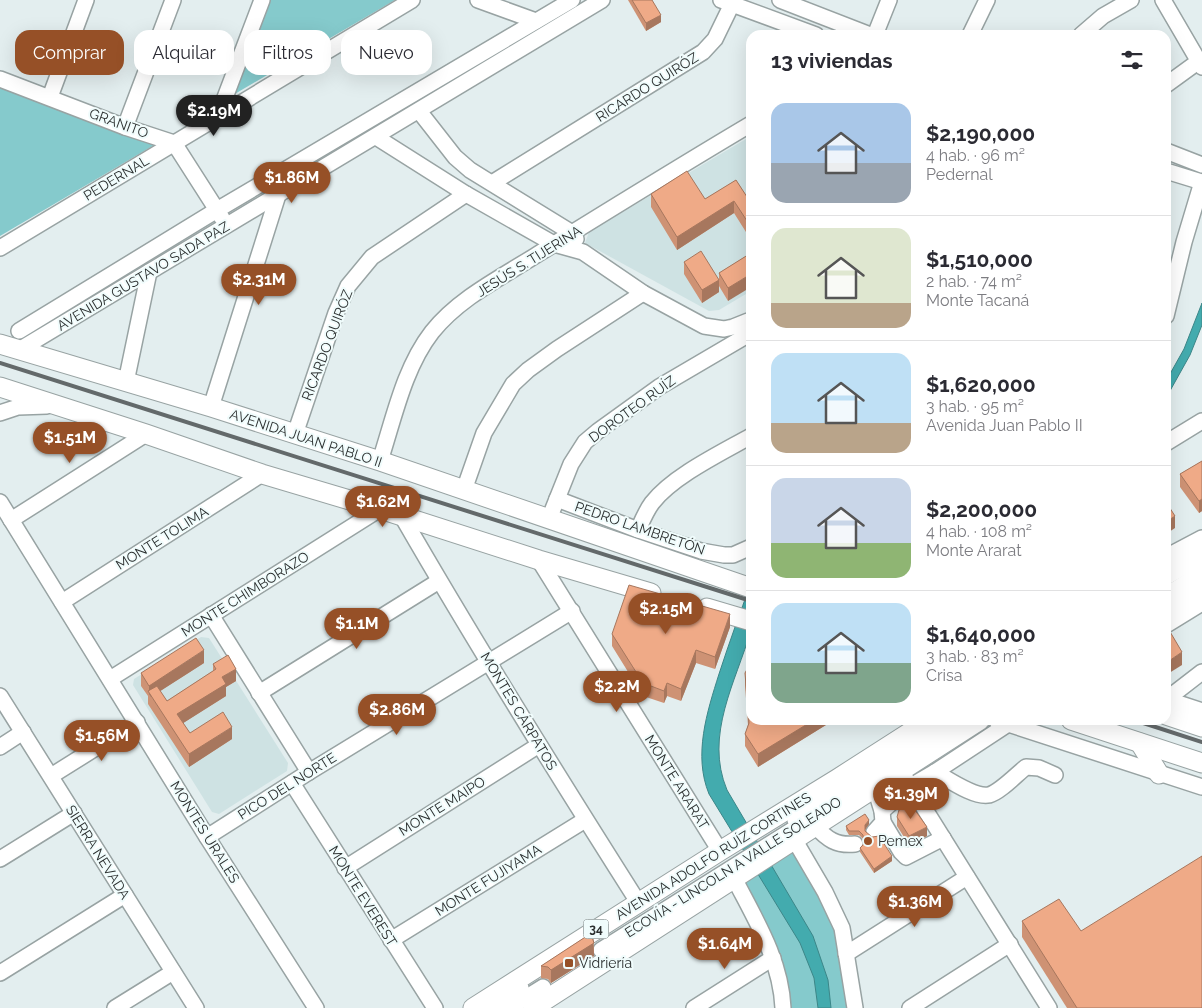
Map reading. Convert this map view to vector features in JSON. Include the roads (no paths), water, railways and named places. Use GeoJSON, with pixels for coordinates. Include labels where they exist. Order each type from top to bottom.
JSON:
{"type":"FeatureCollection","features":[{"type":"Feature","properties":{"kind":"main road","name":"AVENIDA JUAN PABLO II"},"geometry":{"type":"LineString","coordinates":[[0,344],[212,407],[380,461],[746,586]]}},
{"type":"Feature","properties":{"kind":"main road"},"geometry":{"type":"LineString","coordinates":[[0,387],[262,474],[540,560],[664,596]]}},
{"type":"Feature","properties":{"kind":"main road"},"geometry":{"type":"LineString","coordinates":[[1171,572],[1202,554]]}},
{"type":"Feature","properties":{"kind":"main road"},"geometry":{"type":"LineString","coordinates":[[1171,605],[1202,587]]}},
{"type":"Feature","properties":{"kind":"main road"},"geometry":{"type":"LineString","coordinates":[[691,604],[746,619]]}},
{"type":"Feature","properties":{"kind":"main road"},"geometry":{"type":"LineString","coordinates":[[1171,707],[1202,727]]}},
{"type":"Feature","properties":{"kind":"main road"},"geometry":{"type":"LineString","coordinates":[[837,779],[899,725]]}},
{"type":"Feature","properties":{"kind":"main road","name":"AVENIDA ADOLFO RUÍZ CORTINES"},"geometry":{"type":"LineString","coordinates":[[472,1008],[921,725]]}},
{"type":"Feature","properties":{"kind":"main road","name":"AVENIDA ADOLFO RUÍZ CORTINES"},"geometry":{"type":"LineString","coordinates":[[533,1008],[814,826],[876,788],[906,778],[974,725]]}},
{"type":"Feature","properties":{"kind":"main road"},"geometry":{"type":"LineString","coordinates":[[1086,725],[1202,763]]}},
{"type":"Feature","properties":{"kind":"main road"},"geometry":{"type":"LineString","coordinates":[[1140,743],[1159,774]]}},
{"type":"Feature","properties":{"kind":"street"},"geometry":{"type":"LineString","coordinates":[[50,97],[86,0]]}},
{"type":"Feature","properties":{"kind":"street"},"geometry":{"type":"LineString","coordinates":[[126,127],[173,0]]}},
{"type":"Feature","properties":{"kind":"street"},"geometry":{"type":"LineString","coordinates":[[218,116],[262,0]]}},
{"type":"Feature","properties":{"kind":"street","name":"PEDERNAL"},"geometry":{"type":"LineString","coordinates":[[0,248],[412,0]]}},
{"type":"Feature","properties":{"kind":"street"},"geometry":{"type":"LineString","coordinates":[[478,0],[536,21]]}},
{"type":"Feature","properties":{"kind":"street","name":"AVENIDA GUSTAVO SADA PAZ"},"geometry":{"type":"LineString","coordinates":[[19,331],[217,210],[572,0]]}},
{"type":"Feature","properties":{"kind":"street","name":"AVENIDA GUSTAVO SADA PAZ"},"geometry":{"type":"LineString","coordinates":[[18,350],[278,196],[602,0]]}},
{"type":"Feature","properties":{"kind":"street"},"geometry":{"type":"LineString","coordinates":[[781,0],[857,30]]}},
{"type":"Feature","properties":{"kind":"street"},"geometry":{"type":"LineString","coordinates":[[877,30],[889,0]]}},
{"type":"Feature","properties":{"kind":"street"},"geometry":{"type":"LineString","coordinates":[[972,30],[987,0]]}},
{"type":"Feature","properties":{"kind":"street"},"geometry":{"type":"LineString","coordinates":[[1087,30],[1103,16],[1131,0]]}},
{"type":"Feature","properties":{"kind":"street"},"geometry":{"type":"LineString","coordinates":[[1163,0],[1200,64],[1171,82]]}},
{"type":"Feature","properties":{"kind":"street"},"geometry":{"type":"LineString","coordinates":[[727,2],[801,30]]}},
{"type":"Feature","properties":{"kind":"street","name":"RICARDO QUIRÓZ"},"geometry":{"type":"LineString","coordinates":[[492,183],[703,52],[715,39],[727,2]]}},
{"type":"Feature","properties":{"kind":"street","name":"GRANITO"},"geometry":{"type":"LineString","coordinates":[[0,80],[174,143]]}},
{"type":"Feature","properties":{"kind":"street"},"geometry":{"type":"LineString","coordinates":[[419,111],[455,157],[470,170],[572,233],[583,252]]}},
{"type":"Feature","properties":{"kind":"street","name":"JESÚS S. TIJERINA"},"geometry":{"type":"LineString","coordinates":[[380,461],[410,368],[432,332],[453,310],[554,244],[746,127]]}},
{"type":"Feature","properties":{"kind":"street"},"geometry":{"type":"LineString","coordinates":[[376,137],[466,194],[554,244],[583,252],[643,293],[704,326],[724,329],[746,323]]}},
{"type":"Feature","properties":{"kind":"street"},"geometry":{"type":"LineString","coordinates":[[174,143],[226,226]]}},
{"type":"Feature","properties":{"kind":"street"},"geometry":{"type":"LineString","coordinates":[[1171,153],[1202,165]]}},
{"type":"Feature","properties":{"kind":"street"},"geometry":{"type":"LineString","coordinates":[[1171,173],[1202,182],[1184,242],[1171,295]]}},
{"type":"Feature","properties":{"kind":"street","name":"RICARDO QUIRÓZ"},"geometry":{"type":"LineString","coordinates":[[295,434],[336,312],[348,286],[372,257],[466,194]]}},
{"type":"Feature","properties":{"kind":"street"},"geometry":{"type":"LineString","coordinates":[[212,407],[278,196]]}},
{"type":"Feature","properties":{"kind":"street"},"geometry":{"type":"LineString","coordinates":[[126,382],[149,272]]}},
{"type":"Feature","properties":{"kind":"street"},"geometry":{"type":"LineString","coordinates":[[464,490],[484,433],[514,384],[528,370],[557,348],[643,293]]}},
{"type":"Feature","properties":{"kind":"street","name":"DOROTEO RUÍZ"},"geometry":{"type":"LineString","coordinates":[[549,519],[578,452],[598,431],[746,325]]}},
{"type":"Feature","properties":{"kind":"street"},"geometry":{"type":"LineString","coordinates":[[0,413],[18,407],[61,406]]}},
{"type":"Feature","properties":{"kind":"street"},"geometry":{"type":"LineString","coordinates":[[1171,440],[1202,421]]}},
{"type":"Feature","properties":{"kind":"street"},"geometry":{"type":"LineString","coordinates":[[11,520],[146,434]]}},
{"type":"Feature","properties":{"kind":"street"},"geometry":{"type":"LineString","coordinates":[[638,530],[651,504],[671,485],[746,439]]}},
{"type":"Feature","properties":{"kind":"street","name":"MONTE TOLIMA"},"geometry":{"type":"LineString","coordinates":[[62,602],[262,474]]}},
{"type":"Feature","properties":{"kind":"street","name":"PEDRO LAMBRETÓN"},"geometry":{"type":"LineString","coordinates":[[557,500],[638,530],[701,550],[733,555],[746,549]]}},
{"type":"Feature","properties":{"kind":"street","name":"MONTES URALES"},"geometry":{"type":"LineString","coordinates":[[0,502],[207,837],[316,1008]]}},
{"type":"Feature","properties":{"kind":"street","name":"MONTE CHIMBORAZO"},"geometry":{"type":"LineString","coordinates":[[110,679],[380,509]]}},
{"type":"Feature","properties":{"kind":"street","name":"MONTES CÁRPATOS"},"geometry":{"type":"LineString","coordinates":[[403,518],[539,745],[638,902]]}},
{"type":"Feature","properties":{"kind":"street"},"geometry":{"type":"LineString","coordinates":[[1171,554],[1202,538]]}},
{"type":"Feature","properties":{"kind":"street","name":"MONTE ARARAT"},"geometry":{"type":"LineString","coordinates":[[540,560],[720,851]]}},
{"type":"Feature","properties":{"kind":"street"},"geometry":{"type":"LineString","coordinates":[[1171,583],[1202,564]]}},
{"type":"Feature","properties":{"kind":"street"},"geometry":{"type":"LineString","coordinates":[[1171,592],[1202,572]]}},
{"type":"Feature","properties":{"kind":"street"},"geometry":{"type":"LineString","coordinates":[[259,694],[440,581]]}},
{"type":"Feature","properties":{"kind":"street"},"geometry":{"type":"LineString","coordinates":[[1171,622],[1202,603]]}},
{"type":"Feature","properties":{"kind":"street","name":"PICO DEL NORTE"},"geometry":{"type":"LineString","coordinates":[[207,837],[309,772],[572,611]]}},
{"type":"Feature","properties":{"kind":"street"},"geometry":{"type":"LineString","coordinates":[[211,615],[309,772]]}},
{"type":"Feature","properties":{"kind":"street"},"geometry":{"type":"LineString","coordinates":[[1171,700],[1202,672]]}},
{"type":"Feature","properties":{"kind":"street","name":"SIERRA NEVADA"},"geometry":{"type":"LineString","coordinates":[[0,696],[196,1008]]}},
{"type":"Feature","properties":{"kind":"street"},"geometry":{"type":"LineString","coordinates":[[1171,705],[1202,711]]}},
{"type":"Feature","properties":{"kind":"street"},"geometry":{"type":"LineString","coordinates":[[51,776],[137,722]]}},
{"type":"Feature","properties":{"kind":"street","name":"ECOVÍA - LINCOLN A VALLE SOLEADO"},"geometry":{"type":"LineString","coordinates":[[944,725],[598,945],[959,725]]}},
{"type":"Feature","properties":{"kind":"street"},"geometry":{"type":"LineString","coordinates":[[880,821],[906,778],[935,772],[998,725]]}},
{"type":"Feature","properties":{"kind":"street"},"geometry":{"type":"LineString","coordinates":[[1011,725],[1202,788]]}},
{"type":"Feature","properties":{"kind":"street"},"geometry":{"type":"LineString","coordinates":[[0,746],[23,732]]}},
{"type":"Feature","properties":{"kind":"street","name":"MONTE MAIPO"},"geometry":{"type":"LineString","coordinates":[[345,868],[539,745]]}},
{"type":"Feature","properties":{"kind":"street"},"geometry":{"type":"LineString","coordinates":[[935,772],[976,794],[988,795],[1026,766],[1039,768],[1055,775]]}},
{"type":"Feature","properties":{"kind":"street"},"geometry":{"type":"LineString","coordinates":[[906,778],[1049,1008]]}},
{"type":"Feature","properties":{"kind":"street","name":"MONTE EVEREST"},"geometry":{"type":"LineString","coordinates":[[292,783],[435,1008]]}},
{"type":"Feature","properties":{"kind":"street"},"geometry":{"type":"LineString","coordinates":[[876,788],[880,821],[906,857],[943,838]]}},
{"type":"Feature","properties":{"kind":"street"},"geometry":{"type":"LineString","coordinates":[[0,859],[74,813]]}},
{"type":"Feature","properties":{"kind":"street","name":"MONTE FUJIYAMA"},"geometry":{"type":"LineString","coordinates":[[391,940],[586,820]]}},
{"type":"Feature","properties":{"kind":"street"},"geometry":{"type":"LineString","coordinates":[[814,826],[832,842],[844,845],[855,844]]}},
{"type":"Feature","properties":{"kind":"street"},"geometry":{"type":"LineString","coordinates":[[794,839],[836,912],[842,928],[856,1008]]}},
{"type":"Feature","properties":{"kind":"street"},"geometry":{"type":"LineString","coordinates":[[846,954],[968,877]]}},
{"type":"Feature","properties":{"kind":"street"},"geometry":{"type":"LineString","coordinates":[[734,878],[773,958],[780,980],[783,1008]]}},
{"type":"Feature","properties":{"kind":"street"},"geometry":{"type":"LineString","coordinates":[[0,974],[125,894]]}},
{"type":"Feature","properties":{"kind":"street"},"geometry":{"type":"LineString","coordinates":[[910,1008],[1010,944]]}},
{"type":"Feature","properties":{"kind":"street"},"geometry":{"type":"LineString","coordinates":[[694,1008],[773,958]]}},
{"type":"Feature","properties":{"kind":"street"},"geometry":{"type":"LineString","coordinates":[[115,1008],[173,972]]}},
{"type":"Feature","properties":{"kind":"street"},"geometry":{"type":"LineString","coordinates":[[491,1008],[540,982],[510,1008]]}},
{"type":"Feature","properties":{"kind":"railway"},"geometry":{"type":"LineString","coordinates":[[0,363],[746,599]]}},
{"type":"Feature","properties":{"kind":"railway"},"geometry":{"type":"LineString","coordinates":[[1149,725],[1202,742]]}},
{"type":"Feature","properties":{"kind":"place","name":"Pemex"},"geometry":{"type":"Point","coordinates":[868,841]}},
{"type":"Feature","properties":{"kind":"place","name":"Vidriería"},"geometry":{"type":"Point","coordinates":[569,963]}}]}
